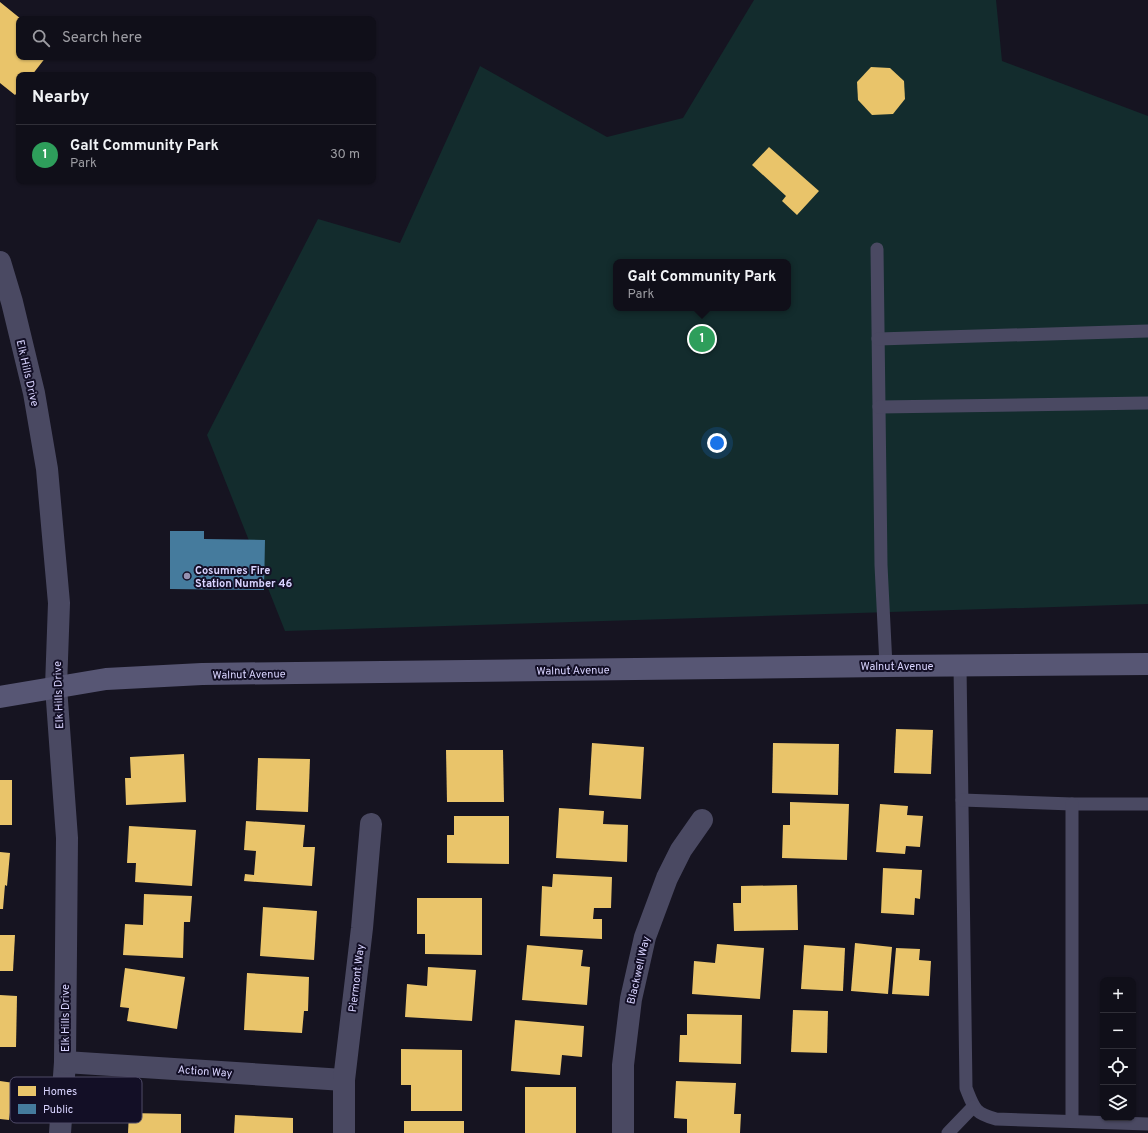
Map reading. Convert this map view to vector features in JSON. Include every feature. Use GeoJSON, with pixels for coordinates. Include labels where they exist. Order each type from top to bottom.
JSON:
{"type":"FeatureCollection","features":[{"type":"Feature","properties":{"kind":"street","name":"Elk Hills Drive"},"geometry":{"type":"LineString","coordinates":[[0,262],[12,302],[34,393],[47,469],[59,603],[56,687],[67,838],[64,1077]]}},
{"type":"Feature","properties":{"kind":"street","name":"Walnut Avenue"},"geometry":{"type":"LineString","coordinates":[[0,697],[106,679],[202,674],[1148,664]]}},
{"type":"Feature","properties":{"kind":"street","name":"Blackwell Way"},"geometry":{"type":"LineString","coordinates":[[623,1133],[623,1065],[631,999],[645,937],[667,878],[682,850],[702,820]]}},
{"type":"Feature","properties":{"kind":"street","name":"Piermont Way"},"geometry":{"type":"LineString","coordinates":[[344,1133],[344,1080],[362,928],[371,824]]}},
{"type":"Feature","properties":{"kind":"street","name":"Action Way"},"geometry":{"type":"LineString","coordinates":[[65,1062],[344,1080]]}},
{"type":"Feature","properties":{"kind":"street","name":"Elk Hills Drive"},"geometry":{"type":"LineString","coordinates":[[60,1133],[61,1123]]}},
{"type":"Feature","properties":{"kind":"lane"},"geometry":{"type":"LineString","coordinates":[[877,250],[881,565],[886,666]]}},
{"type":"Feature","properties":{"kind":"lane"},"geometry":{"type":"LineString","coordinates":[[878,339],[1148,331]]}},
{"type":"Feature","properties":{"kind":"lane"},"geometry":{"type":"LineString","coordinates":[[879,407],[1148,402]]}},
{"type":"Feature","properties":{"kind":"lane"},"geometry":{"type":"LineString","coordinates":[[960,666],[966,1088],[973,1107],[982,1115],[996,1119],[1148,1124]]}},
{"type":"Feature","properties":{"kind":"lane"},"geometry":{"type":"LineString","coordinates":[[962,800],[1072,804],[1148,804]]}},
{"type":"Feature","properties":{"kind":"lane"},"geometry":{"type":"LineString","coordinates":[[1072,804],[1072,1121]]}},
{"type":"Feature","properties":{"kind":"lane"},"geometry":{"type":"LineString","coordinates":[[948,1133],[973,1107]]}},
{"type":"Feature","properties":{"kind":"green space"},"geometry":{"type":"Polygon","coordinates":[[[754,0],[996,0],[1002,61],[1148,116],[1148,604],[285,631],[207,435],[318,219],[400,243],[480,66],[607,137],[683,118],[754,0]]]}},
{"type":"Feature","properties":{"kind":"building: Homes"},"geometry":{"type":"Polygon","coordinates":[[[0,2],[17,16],[16,16],[16,60],[44,60],[34,72],[16,72],[15,95],[0,83],[0,2]]]}},
{"type":"Feature","properties":{"kind":"building: Homes"},"geometry":{"type":"Polygon","coordinates":[[[871,67],[890,68],[904,81],[905,99],[893,114],[872,115],[858,100],[857,82],[871,67]]]}},
{"type":"Feature","properties":{"kind":"building: Homes"},"geometry":{"type":"Polygon","coordinates":[[[769,147],[819,191],[797,215],[782,201],[786,196],[752,165],[769,147]]]}},
{"type":"Feature","properties":{"kind":"building: Homes"},"geometry":{"type":"Polygon","coordinates":[[[896,729],[933,730],[931,774],[894,773],[896,729]]]}},
{"type":"Feature","properties":{"kind":"building: Homes"},"geometry":{"type":"Polygon","coordinates":[[[592,743],[644,747],[641,799],[589,795],[592,743]]]}},
{"type":"Feature","properties":{"kind":"building: Homes"},"geometry":{"type":"Polygon","coordinates":[[[773,743],[839,744],[838,795],[772,793],[773,743]]]}},
{"type":"Feature","properties":{"kind":"building: Homes"},"geometry":{"type":"Polygon","coordinates":[[[446,750],[503,750],[504,802],[447,802],[446,750]]]}},
{"type":"Feature","properties":{"kind":"building: Homes"},"geometry":{"type":"Polygon","coordinates":[[[184,754],[186,802],[126,805],[125,778],[131,778],[130,757],[184,754]]]}},
{"type":"Feature","properties":{"kind":"building: Homes"},"geometry":{"type":"Polygon","coordinates":[[[258,758],[310,759],[308,812],[256,810],[258,758]]]}},
{"type":"Feature","properties":{"kind":"building: Homes"},"geometry":{"type":"Polygon","coordinates":[[[0,780],[12,780],[12,825],[0,825],[0,780]]]}},
{"type":"Feature","properties":{"kind":"building: Homes"},"geometry":{"type":"Polygon","coordinates":[[[790,802],[849,804],[847,860],[782,858],[783,825],[790,825],[790,802]]]}},
{"type":"Feature","properties":{"kind":"building: Homes"},"geometry":{"type":"Polygon","coordinates":[[[880,804],[908,806],[907,815],[923,816],[920,847],[906,846],[905,854],[876,852],[880,804]]]}},
{"type":"Feature","properties":{"kind":"building: Homes"},"geometry":{"type":"Polygon","coordinates":[[[559,808],[604,811],[603,824],[628,825],[627,862],[556,858],[559,808]]]}},
{"type":"Feature","properties":{"kind":"building: Homes"},"geometry":{"type":"Polygon","coordinates":[[[454,816],[509,816],[509,864],[447,863],[447,835],[454,835],[454,816]]]}},
{"type":"Feature","properties":{"kind":"building: Homes"},"geometry":{"type":"Polygon","coordinates":[[[246,821],[305,825],[303,847],[315,847],[312,886],[244,881],[245,874],[254,875],[256,851],[244,850],[246,821]]]}},
{"type":"Feature","properties":{"kind":"building: Homes"},"geometry":{"type":"Polygon","coordinates":[[[129,826],[196,830],[192,886],[135,882],[136,863],[127,863],[129,826]]]}},
{"type":"Feature","properties":{"kind":"building: Homes"},"geometry":{"type":"Polygon","coordinates":[[[0,852],[10,853],[3,909],[0,909],[0,852]]]}},
{"type":"Feature","properties":{"kind":"building: Homes"},"geometry":{"type":"Polygon","coordinates":[[[883,868],[922,870],[920,899],[915,898],[914,915],[881,913],[883,868]]]}},
{"type":"Feature","properties":{"kind":"building: Homes"},"geometry":{"type":"Polygon","coordinates":[[[553,874],[612,877],[611,908],[594,908],[593,919],[602,919],[602,939],[540,936],[542,886],[552,887],[553,874]]]}},
{"type":"Feature","properties":{"kind":"building: Homes"},"geometry":{"type":"Polygon","coordinates":[[[797,885],[798,930],[734,931],[733,903],[741,903],[741,886],[797,885]]]}},
{"type":"Feature","properties":{"kind":"building: Homes"},"geometry":{"type":"Polygon","coordinates":[[[144,894],[192,896],[190,922],[184,922],[183,958],[123,955],[125,924],[143,925],[144,894]]]}},
{"type":"Feature","properties":{"kind":"building: Homes"},"geometry":{"type":"Polygon","coordinates":[[[417,898],[482,898],[482,955],[425,954],[425,934],[417,934],[417,898]]]}},
{"type":"Feature","properties":{"kind":"building: Homes"},"geometry":{"type":"Polygon","coordinates":[[[263,907],[317,911],[314,960],[260,956],[263,907]]]}},
{"type":"Feature","properties":{"kind":"building: Homes"},"geometry":{"type":"Polygon","coordinates":[[[0,935],[15,935],[13,971],[0,971],[0,935]]]}},
{"type":"Feature","properties":{"kind":"building: Homes"},"geometry":{"type":"Polygon","coordinates":[[[855,943],[892,947],[888,994],[851,991],[855,943]]]}},
{"type":"Feature","properties":{"kind":"building: Homes"},"geometry":{"type":"Polygon","coordinates":[[[717,944],[764,948],[760,999],[692,994],[694,961],[715,963],[717,944]]]}},
{"type":"Feature","properties":{"kind":"building: Homes"},"geometry":{"type":"Polygon","coordinates":[[[527,945],[583,950],[581,966],[590,967],[587,1005],[522,1000],[527,945]]]}},
{"type":"Feature","properties":{"kind":"building: Homes"},"geometry":{"type":"Polygon","coordinates":[[[804,945],[845,948],[843,991],[801,989],[804,945]]]}},
{"type":"Feature","properties":{"kind":"building: Homes"},"geometry":{"type":"Polygon","coordinates":[[[896,948],[920,949],[919,960],[931,961],[929,996],[892,994],[896,948]]]}},
{"type":"Feature","properties":{"kind":"building: Homes"},"geometry":{"type":"Polygon","coordinates":[[[428,967],[476,970],[472,1021],[405,1017],[407,984],[427,986],[428,967]]]}},
{"type":"Feature","properties":{"kind":"building: Homes"},"geometry":{"type":"Polygon","coordinates":[[[125,968],[185,977],[177,1029],[127,1021],[129,1008],[120,1007],[125,968]]]}},
{"type":"Feature","properties":{"kind":"building: Homes"},"geometry":{"type":"Polygon","coordinates":[[[247,973],[309,977],[308,1011],[304,1011],[302,1033],[244,1030],[247,973]]]}},
{"type":"Feature","properties":{"kind":"building: Homes"},"geometry":{"type":"Polygon","coordinates":[[[0,995],[17,996],[16,1047],[0,1047],[0,995]]]}},
{"type":"Feature","properties":{"kind":"building: Homes"},"geometry":{"type":"Polygon","coordinates":[[[793,1010],[828,1011],[827,1053],[791,1052],[793,1010]]]}},
{"type":"Feature","properties":{"kind":"building: Homes"},"geometry":{"type":"Polygon","coordinates":[[[687,1014],[742,1015],[741,1064],[679,1062],[680,1035],[687,1035],[687,1014]]]}},
{"type":"Feature","properties":{"kind":"building: Homes"},"geometry":{"type":"Polygon","coordinates":[[[515,1020],[584,1026],[582,1057],[562,1055],[560,1075],[511,1071],[515,1020]]]}},
{"type":"Feature","properties":{"kind":"building: Homes"},"geometry":{"type":"Polygon","coordinates":[[[401,1049],[462,1050],[462,1111],[411,1111],[411,1085],[401,1085],[401,1049]]]}},
{"type":"Feature","properties":{"kind":"building: Homes"},"geometry":{"type":"Polygon","coordinates":[[[0,1081],[10,1082],[10,1113],[9,1120],[0,1119],[0,1081]]]}},
{"type":"Feature","properties":{"kind":"building: Homes"},"geometry":{"type":"Polygon","coordinates":[[[676,1081],[736,1083],[734,1114],[741,1114],[740,1133],[687,1133],[687,1119],[674,1118],[676,1081]]]}},
{"type":"Feature","properties":{"kind":"building: Homes"},"geometry":{"type":"Polygon","coordinates":[[[525,1087],[576,1087],[576,1133],[525,1133],[525,1087]]]}},
{"type":"Feature","properties":{"kind":"building: Homes"},"geometry":{"type":"Polygon","coordinates":[[[142,1113],[181,1114],[181,1133],[128,1133],[128,1123],[142,1123],[142,1113]]]}},
{"type":"Feature","properties":{"kind":"building: Homes"},"geometry":{"type":"Polygon","coordinates":[[[235,1115],[293,1118],[293,1133],[234,1133],[235,1115]]]}},
{"type":"Feature","properties":{"kind":"building: Homes"},"geometry":{"type":"Polygon","coordinates":[[[404,1121],[464,1121],[464,1133],[404,1133],[404,1121]]]}},
{"type":"Feature","properties":{"kind":"building: Public"},"geometry":{"type":"Polygon","coordinates":[[[170,531],[204,531],[204,539],[265,540],[264,590],[170,589],[170,531]]]}},
{"type":"Feature","properties":{"kind":"place","name":"Galt Community Park"},"geometry":{"type":"Point","coordinates":[702,339]}},
{"type":"Feature","properties":{"kind":"place","name":"Cosumnes Fire Station Number 46"},"geometry":{"type":"Point","coordinates":[187,576]}}]}
